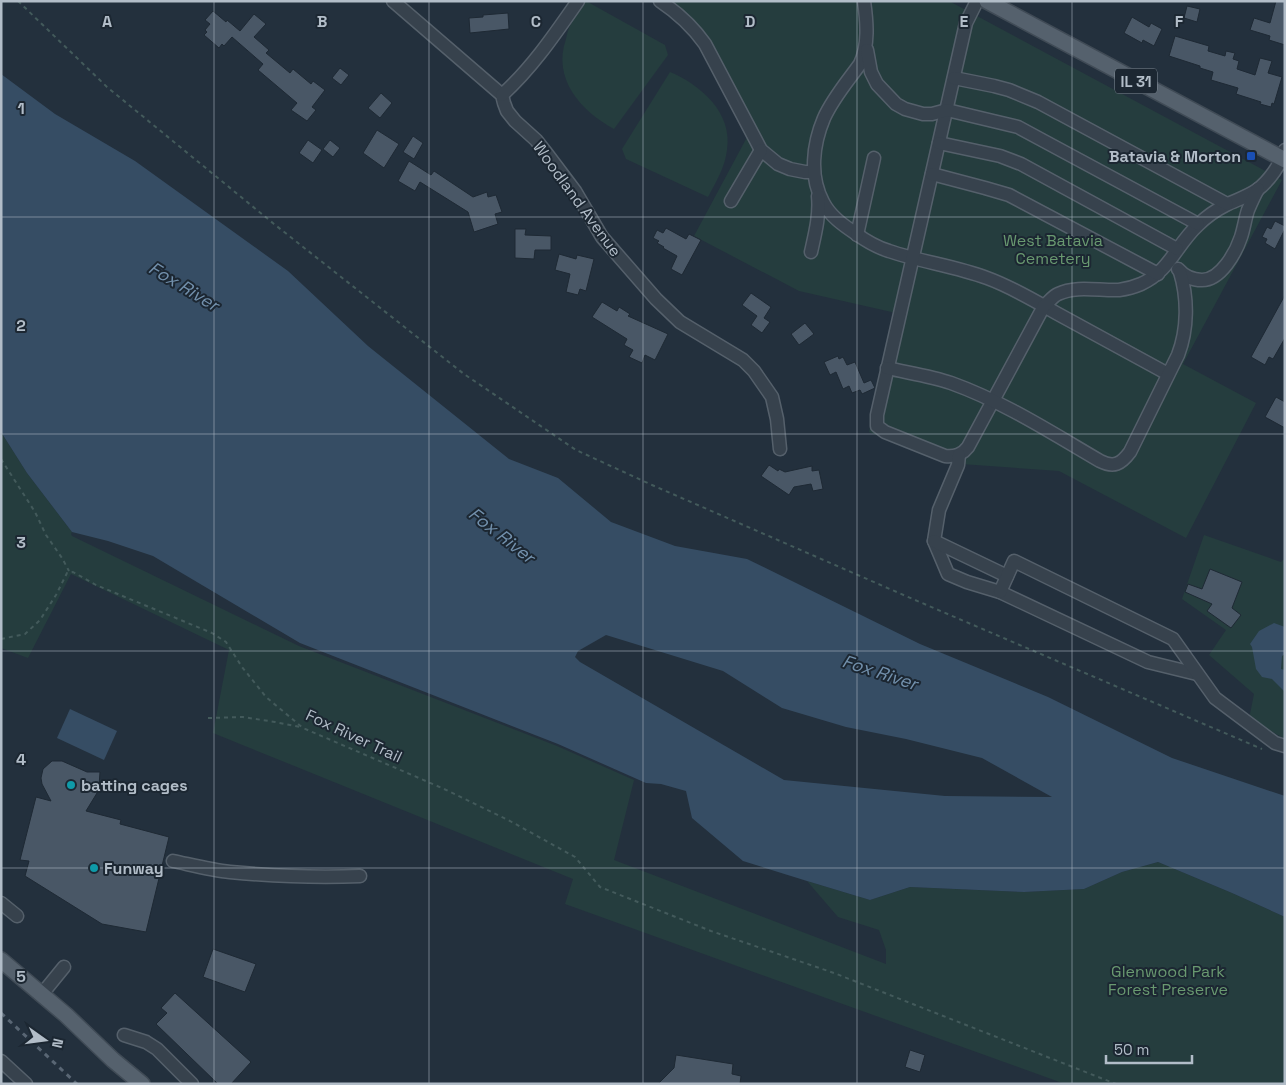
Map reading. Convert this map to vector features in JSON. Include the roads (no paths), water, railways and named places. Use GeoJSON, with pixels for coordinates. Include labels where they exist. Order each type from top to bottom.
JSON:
{"type":"FeatureCollection","features":[{"type":"Feature","properties":{"kind":"main road","name":"IL 31"},"geometry":{"type":"LineString","coordinates":[[987,1],[1284,156]]}},
{"type":"Feature","properties":{"kind":"main road"},"geometry":{"type":"LineString","coordinates":[[1,960],[42,994],[113,1060],[142,1084]]}},
{"type":"Feature","properties":{"kind":"street","name":"Woodland Avenue"},"geometry":{"type":"LineString","coordinates":[[393,1],[502,95],[507,111],[536,140],[575,191],[602,237],[656,299],[680,322],[742,360],[754,371],[772,397],[777,419],[780,448]]}},
{"type":"Feature","properties":{"kind":"street"},"geometry":{"type":"LineString","coordinates":[[502,95],[516,82],[557,32],[578,1]]}},
{"type":"Feature","properties":{"kind":"street"},"geometry":{"type":"LineString","coordinates":[[660,1],[684,19],[705,44],[761,150],[778,164],[790,169],[814,172]]}},
{"type":"Feature","properties":{"kind":"street"},"geometry":{"type":"LineString","coordinates":[[864,1],[866,44],[876,84]]}},
{"type":"Feature","properties":{"kind":"street"},"geometry":{"type":"LineString","coordinates":[[977,1],[966,23],[877,415],[877,426],[885,432],[945,456],[953,457],[964,452],[1044,306],[1053,297],[1072,290],[1120,290],[1149,280],[1171,261],[1177,249],[1207,216],[1258,189]]}},
{"type":"Feature","properties":{"kind":"street"},"geometry":{"type":"LineString","coordinates":[[811,252],[818,211],[814,172],[815,148],[831,105],[860,64],[866,44]]}},
{"type":"Feature","properties":{"kind":"street"},"geometry":{"type":"LineString","coordinates":[[849,80],[856,78],[866,79],[876,84],[896,104],[905,109],[923,114],[947,110],[1006,124],[1030,133],[1198,224]]}},
{"type":"Feature","properties":{"kind":"street"},"geometry":{"type":"LineString","coordinates":[[954,78],[1002,88],[1038,102],[1227,204]]}},
{"type":"Feature","properties":{"kind":"street"},"geometry":{"type":"LineString","coordinates":[[939,143],[1000,156],[1021,164],[1177,249]]}},
{"type":"Feature","properties":{"kind":"street"},"geometry":{"type":"LineString","coordinates":[[731,201],[761,150]]}},
{"type":"Feature","properties":{"kind":"street"},"geometry":{"type":"LineString","coordinates":[[1171,261],[1180,272],[1197,280],[1212,278],[1219,272],[1236,250],[1248,210],[1258,189],[1284,156]]}},
{"type":"Feature","properties":{"kind":"street"},"geometry":{"type":"LineString","coordinates":[[857,235],[874,158]]}},
{"type":"Feature","properties":{"kind":"street"},"geometry":{"type":"LineString","coordinates":[[932,174],[1009,195],[1158,274]]}},
{"type":"Feature","properties":{"kind":"street"},"geometry":{"type":"LineString","coordinates":[[817,188],[823,203],[841,224],[872,244],[913,258],[988,278],[1044,306],[1168,374]]}},
{"type":"Feature","properties":{"kind":"street"},"geometry":{"type":"LineString","coordinates":[[816,230],[827,224],[841,224]]}},
{"type":"Feature","properties":{"kind":"street"},"geometry":{"type":"LineString","coordinates":[[888,368],[950,383],[993,401],[1047,430],[1100,462],[1112,465],[1118,464],[1130,452],[1183,342],[1185,330],[1184,291],[1180,272]]}},
{"type":"Feature","properties":{"kind":"street"},"geometry":{"type":"LineString","coordinates":[[958,455],[958,465],[939,510],[934,541],[948,574],[1000,592],[1148,662],[1197,674]]}},
{"type":"Feature","properties":{"kind":"street"},"geometry":{"type":"LineString","coordinates":[[934,541],[1007,576]]}},
{"type":"Feature","properties":{"kind":"street"},"geometry":{"type":"LineString","coordinates":[[1000,592],[1014,561],[1173,639],[1215,698],[1275,743],[1285,746]]}},
{"type":"Feature","properties":{"kind":"street"},"geometry":{"type":"LineString","coordinates":[[173,862],[228,872],[253,874],[315,878],[360,876]]}},
{"type":"Feature","properties":{"kind":"street"},"geometry":{"type":"LineString","coordinates":[[1,903],[17,916]]}},
{"type":"Feature","properties":{"kind":"street"},"geometry":{"type":"LineString","coordinates":[[42,994],[64,967]]}},
{"type":"Feature","properties":{"kind":"street"},"geometry":{"type":"LineString","coordinates":[[124,1035],[146,1042],[157,1050],[192,1084]]}},
{"type":"Feature","properties":{"kind":"street"},"geometry":{"type":"LineString","coordinates":[[1,1061],[13,1079],[26,1084]]}},
{"type":"Feature","properties":{"kind":"water","name":"Fox River"},"geometry":{"type":"Polygon","coordinates":[[[1,74],[55,114],[135,161],[288,271],[368,346],[509,459],[558,478],[611,522],[675,546],[747,559],[920,644],[1048,697],[1172,758],[1285,796],[1285,917],[1158,862],[1122,872],[1084,889],[1024,892],[910,887],[870,900],[743,861],[692,818],[686,791],[661,784],[646,783],[558,744],[300,643],[153,556],[108,541],[72,532],[27,473],[1,432],[1,74]],[[606,635],[578,651],[575,657],[580,662],[784,780],[945,796],[1052,797],[982,758],[906,739],[846,727],[782,708],[723,671],[606,635]]]}},
{"type":"Feature","properties":{"kind":"water"},"geometry":{"type":"Polygon","coordinates":[[[1274,623],[1285,627],[1285,654],[1282,656],[1281,669],[1285,670],[1285,692],[1272,679],[1262,677],[1256,669],[1250,644],[1259,631],[1274,623]]]}},
{"type":"Feature","properties":{"kind":"water"},"geometry":{"type":"Polygon","coordinates":[[[70,709],[117,731],[104,760],[57,738],[70,709]]]}},
{"type":"Feature","properties":{"kind":"railway"},"geometry":{"type":"LineString","coordinates":[[1,1013],[77,1084]]}},
{"type":"Feature","properties":{"kind":"place","name":"Batavia & Morton"},"geometry":{"type":"Point","coordinates":[1251,156]}},
{"type":"Feature","properties":{"kind":"place","name":"batting cages"},"geometry":{"type":"Point","coordinates":[71,785]}},
{"type":"Feature","properties":{"kind":"place","name":"Funway"},"geometry":{"type":"Point","coordinates":[94,868]}},
{"type":"Feature","properties":{"kind":"park label","name":"West Batavia Cemetery"},"geometry":{"type":"Point","coordinates":[1053,249]}},
{"type":"Feature","properties":{"kind":"park label","name":"Glenwood Park Forest Preserve"},"geometry":{"type":"Point","coordinates":[1168,980]}}]}
